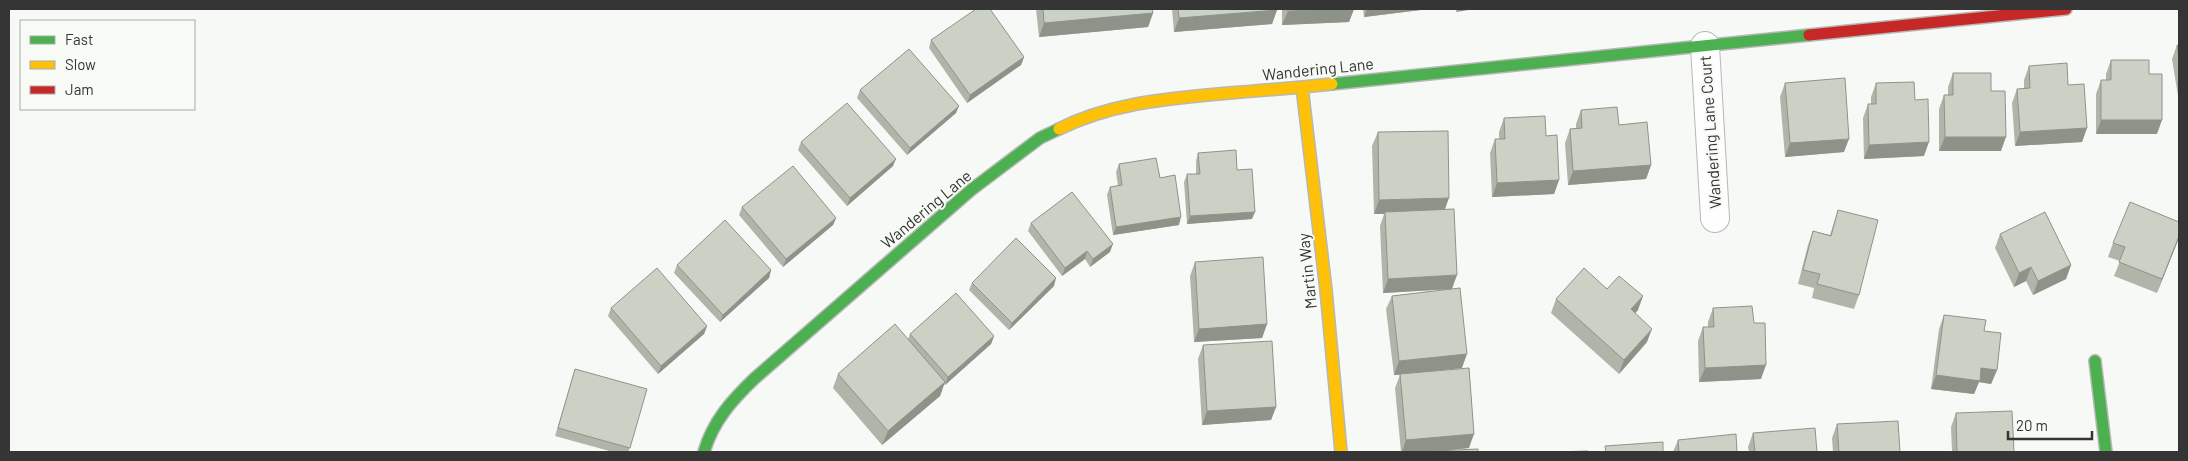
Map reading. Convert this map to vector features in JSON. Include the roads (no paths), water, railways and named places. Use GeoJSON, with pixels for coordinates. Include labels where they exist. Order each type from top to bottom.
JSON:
{"type":"FeatureCollection","features":[{"type":"Feature","properties":{"kind":"street","name":"Wandering Lane"},"geometry":{"type":"LineString","coordinates":[[704,452],[714,424],[732,400],[755,378],[971,190],[1040,138],[1079,119],[1121,106],[1167,99],[1302,87],[2066,9]]}},
{"type":"Feature","properties":{"kind":"street","name":"Wandering Lane Court"},"geometry":{"type":"LineString","coordinates":[[1705,46],[1715,218]]}},
{"type":"Feature","properties":{"kind":"street","name":"Martin Way"},"geometry":{"type":"LineString","coordinates":[[1302,87],[1326,290],[1341,452]]}},
{"type":"Feature","properties":{"kind":"street"},"geometry":{"type":"LineString","coordinates":[[2095,361],[2106,452]]}}]}
